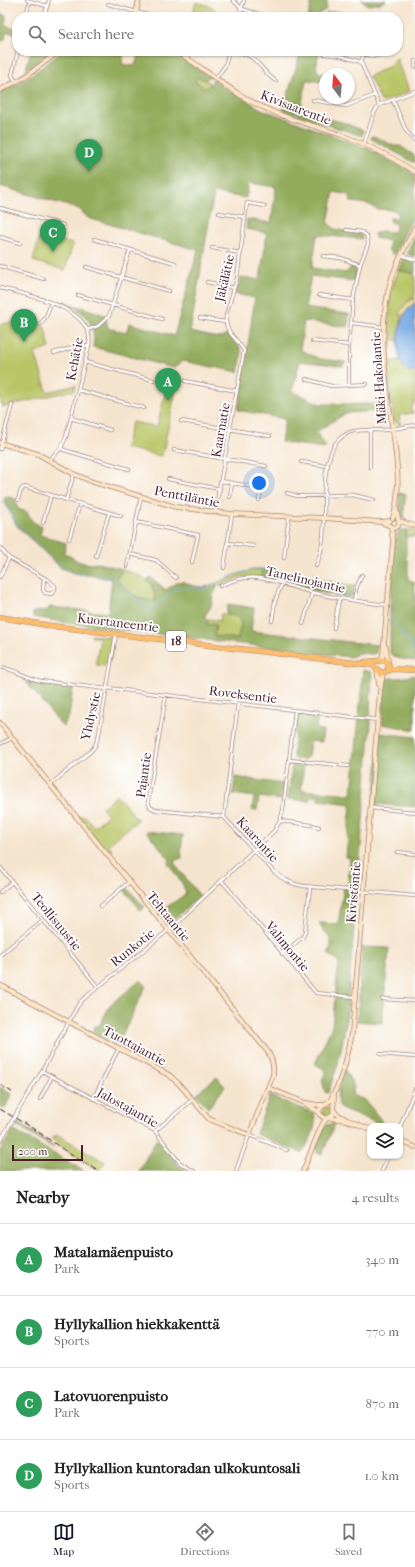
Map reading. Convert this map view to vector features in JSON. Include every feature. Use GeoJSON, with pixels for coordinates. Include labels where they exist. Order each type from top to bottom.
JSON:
{"type":"FeatureCollection","features":[{"type":"Feature","properties":{"kind":"highway","name":"Kuortaneentie"},"geometry":{"type":"LineString","coordinates":[[0,617],[52,626],[352,662],[372,665],[377,669]]}},
{"type":"Feature","properties":{"kind":"highway","name":"Kuortaneentie"},"geometry":{"type":"LineString","coordinates":[[352,662],[380,660]]}},
{"type":"Feature","properties":{"kind":"highway","name":"18"},"geometry":{"type":"LineString","coordinates":[[380,660],[386,660],[389,663],[413,670]]}},
{"type":"Feature","properties":{"kind":"highway"},"geometry":{"type":"LineString","coordinates":[[377,669],[376,665],[380,660]]}},
{"type":"Feature","properties":{"kind":"highway"},"geometry":{"type":"LineString","coordinates":[[385,672],[389,663]]}},
{"type":"Feature","properties":{"kind":"highway","name":"18"},"geometry":{"type":"LineString","coordinates":[[377,669],[385,672],[393,670],[413,670]]}},
{"type":"Feature","properties":{"kind":"street"},"geometry":{"type":"LineString","coordinates":[[26,12],[28,0],[48,6]]}},
{"type":"Feature","properties":{"kind":"street"},"geometry":{"type":"LineString","coordinates":[[46,12],[49,0]]}},
{"type":"Feature","properties":{"kind":"street"},"geometry":{"type":"LineString","coordinates":[[108,4],[136,12],[139,0]]}},
{"type":"Feature","properties":{"kind":"street"},"geometry":{"type":"LineString","coordinates":[[233,0],[242,9],[252,12]]}},
{"type":"Feature","properties":{"kind":"street"},"geometry":{"type":"LineString","coordinates":[[241,12],[244,0]]}},
{"type":"Feature","properties":{"kind":"street"},"geometry":{"type":"LineString","coordinates":[[16,82],[12,75],[17,56]]}},
{"type":"Feature","properties":{"kind":"street"},"geometry":{"type":"LineString","coordinates":[[0,90],[16,82],[53,56]]}},
{"type":"Feature","properties":{"kind":"street","name":"Kivisaarentie"},"geometry":{"type":"LineString","coordinates":[[183,56],[247,99],[269,110],[364,144],[388,155],[415,172]]}},
{"type":"Feature","properties":{"kind":"street"},"geometry":{"type":"LineString","coordinates":[[216,78],[225,66],[228,56]]}},
{"type":"Feature","properties":{"kind":"street"},"geometry":{"type":"LineString","coordinates":[[249,56],[276,81]]}},
{"type":"Feature","properties":{"kind":"street"},"geometry":{"type":"LineString","coordinates":[[341,56],[361,62]]}},
{"type":"Feature","properties":{"kind":"street"},"geometry":{"type":"LineString","coordinates":[[363,56],[361,62],[379,105]]}},
{"type":"Feature","properties":{"kind":"street"},"geometry":{"type":"LineString","coordinates":[[415,61],[415,67]]}},
{"type":"Feature","properties":{"kind":"street"},"geometry":{"type":"LineString","coordinates":[[364,144],[374,113],[379,105],[415,90]]}},
{"type":"Feature","properties":{"kind":"street"},"geometry":{"type":"LineString","coordinates":[[313,100],[346,106],[375,95]]}},
{"type":"Feature","properties":{"kind":"street"},"geometry":{"type":"LineString","coordinates":[[393,100],[406,131],[415,141]]}},
{"type":"Feature","properties":{"kind":"street","name":"Jäkälätie"},"geometry":{"type":"LineString","coordinates":[[244,351],[242,346],[230,335],[225,322],[237,278],[247,203],[265,206]]}},
{"type":"Feature","properties":{"kind":"street"},"geometry":{"type":"LineString","coordinates":[[0,208],[63,225]]}},
{"type":"Feature","properties":{"kind":"street"},"geometry":{"type":"LineString","coordinates":[[218,213],[245,217]]}},
{"type":"Feature","properties":{"kind":"street","name":"Mäki-Hakolantie"},"geometry":{"type":"LineString","coordinates":[[380,660],[383,656],[385,640],[396,509],[396,468],[385,371],[384,327],[389,288],[396,267],[415,227]]}},
{"type":"Feature","properties":{"kind":"street"},"geometry":{"type":"LineString","coordinates":[[346,230],[362,232],[367,236],[368,244],[360,265],[353,300],[349,345],[349,385]]}},
{"type":"Feature","properties":{"kind":"street"},"geometry":{"type":"LineString","coordinates":[[0,237],[20,243]]}},
{"type":"Feature","properties":{"kind":"street"},"geometry":{"type":"LineString","coordinates":[[94,239],[175,263]]}},
{"type":"Feature","properties":{"kind":"street"},"geometry":{"type":"LineString","coordinates":[[212,248],[241,253]]}},
{"type":"Feature","properties":{"kind":"street"},"geometry":{"type":"LineString","coordinates":[[87,330],[98,326],[109,316],[130,250]]}},
{"type":"Feature","properties":{"kind":"street"},"geometry":{"type":"LineString","coordinates":[[402,254],[415,260]]}},
{"type":"Feature","properties":{"kind":"street"},"geometry":{"type":"LineString","coordinates":[[322,256],[341,258],[360,265]]}},
{"type":"Feature","properties":{"kind":"street"},"geometry":{"type":"LineString","coordinates":[[0,266],[44,279]]}},
{"type":"Feature","properties":{"kind":"street"},"geometry":{"type":"LineString","coordinates":[[86,268],[169,291]]}},
{"type":"Feature","properties":{"kind":"street"},"geometry":{"type":"LineString","coordinates":[[207,282],[234,288]]}},
{"type":"Feature","properties":{"kind":"street","name":"Kehätie"},"geometry":{"type":"LineString","coordinates":[[0,288],[51,302],[70,312],[79,319],[87,330],[90,338],[66,437],[61,448],[50,460]]}},
{"type":"Feature","properties":{"kind":"street"},"geometry":{"type":"LineString","coordinates":[[78,295],[162,319]]}},
{"type":"Feature","properties":{"kind":"street"},"geometry":{"type":"LineString","coordinates":[[319,295],[353,300]]}},
{"type":"Feature","properties":{"kind":"street"},"geometry":{"type":"LineString","coordinates":[[40,324],[46,318],[51,302]]}},
{"type":"Feature","properties":{"kind":"street"},"geometry":{"type":"LineString","coordinates":[[200,318],[225,322]]}},
{"type":"Feature","properties":{"kind":"street"},"geometry":{"type":"LineString","coordinates":[[351,324],[384,327]]}},
{"type":"Feature","properties":{"kind":"street"},"geometry":{"type":"LineString","coordinates":[[312,341],[349,345]]}},
{"type":"Feature","properties":{"kind":"street"},"geometry":{"type":"LineString","coordinates":[[54,353],[79,346],[89,346]]}},
{"type":"Feature","properties":{"kind":"street","name":"Kaarnatie"},"geometry":{"type":"LineString","coordinates":[[215,512],[226,459],[244,351]]}},
{"type":"Feature","properties":{"kind":"street"},"geometry":{"type":"LineString","coordinates":[[85,362],[153,380]]}},
{"type":"Feature","properties":{"kind":"street"},"geometry":{"type":"LineString","coordinates":[[306,380],[331,386],[367,384]]}},
{"type":"Feature","properties":{"kind":"street"},"geometry":{"type":"LineString","coordinates":[[185,381],[237,391]]}},
{"type":"Feature","properties":{"kind":"street"},"geometry":{"type":"LineString","coordinates":[[78,390],[144,408]]}},
{"type":"Feature","properties":{"kind":"street"},"geometry":{"type":"LineString","coordinates":[[0,449],[12,405]]}},
{"type":"Feature","properties":{"kind":"street"},"geometry":{"type":"LineString","coordinates":[[71,418],[110,430]]}},
{"type":"Feature","properties":{"kind":"street"},"geometry":{"type":"LineString","coordinates":[[181,421],[270,436]]}},
{"type":"Feature","properties":{"kind":"street"},"geometry":{"type":"LineString","coordinates":[[316,566],[320,554],[328,466],[333,446],[340,438],[349,432],[392,429],[415,425]]}},
{"type":"Feature","properties":{"kind":"street"},"geometry":{"type":"LineString","coordinates":[[370,431],[370,467]]}},
{"type":"Feature","properties":{"kind":"street","name":"Penttiläntie"},"geometry":{"type":"LineString","coordinates":[[1,443],[29,451],[50,460],[74,474],[141,497],[176,506],[232,514],[394,522],[415,526]]}},
{"type":"Feature","properties":{"kind":"street"},"geometry":{"type":"LineString","coordinates":[[61,448],[129,469]]}},
{"type":"Feature","properties":{"kind":"street"},"geometry":{"type":"LineString","coordinates":[[174,450],[266,466]]}},
{"type":"Feature","properties":{"kind":"street"},"geometry":{"type":"LineString","coordinates":[[301,462],[328,466]]}},
{"type":"Feature","properties":{"kind":"street"},"geometry":{"type":"LineString","coordinates":[[66,500],[74,474]]}},
{"type":"Feature","properties":{"kind":"street"},"geometry":{"type":"LineString","coordinates":[[168,479],[220,489]]}},
{"type":"Feature","properties":{"kind":"street"},"geometry":{"type":"LineString","coordinates":[[221,481],[261,488],[259,500]]}},
{"type":"Feature","properties":{"kind":"street"},"geometry":{"type":"LineString","coordinates":[[230,497],[232,483]]}},
{"type":"Feature","properties":{"kind":"street"},"geometry":{"type":"LineString","coordinates":[[18,500],[21,490],[24,487],[121,516]]}},
{"type":"Feature","properties":{"kind":"street"},"geometry":{"type":"LineString","coordinates":[[287,493],[297,496],[353,495],[374,500]]}},
{"type":"Feature","properties":{"kind":"street"},"geometry":{"type":"LineString","coordinates":[[42,523],[51,495]]}},
{"type":"Feature","properties":{"kind":"street"},"geometry":{"type":"LineString","coordinates":[[127,567],[141,497]]}},
{"type":"Feature","properties":{"kind":"street"},"geometry":{"type":"LineString","coordinates":[[69,539],[80,504]]}},
{"type":"Feature","properties":{"kind":"street"},"geometry":{"type":"LineString","coordinates":[[96,556],[109,513]]}},
{"type":"Feature","properties":{"kind":"street"},"geometry":{"type":"LineString","coordinates":[[224,568],[232,514]]}},
{"type":"Feature","properties":{"kind":"street"},"geometry":{"type":"LineString","coordinates":[[284,558],[289,517]]}},
{"type":"Feature","properties":{"kind":"street"},"geometry":{"type":"LineString","coordinates":[[136,522],[198,535],[192,562]]}},
{"type":"Feature","properties":{"kind":"street","name":"Mäki-Hakolantie"},"geometry":{"type":"LineString","coordinates":[[393,541],[397,527],[394,522]]}},
{"type":"Feature","properties":{"kind":"street","name":"Penttiläntie"},"geometry":{"type":"LineString","coordinates":[[397,527],[410,525]]}},
{"type":"Feature","properties":{"kind":"street"},"geometry":{"type":"LineString","coordinates":[[227,543],[253,546]]}},
{"type":"Feature","properties":{"kind":"street"},"geometry":{"type":"LineString","coordinates":[[0,548],[9,558],[48,580],[55,586],[51,594],[45,593],[43,590],[44,578]]}},
{"type":"Feature","properties":{"kind":"street"},"geometry":{"type":"LineString","coordinates":[[130,554],[156,560],[176,578]]}},
{"type":"Feature","properties":{"kind":"street"},"geometry":{"type":"LineString","coordinates":[[0,577],[9,558]]}},
{"type":"Feature","properties":{"kind":"street"},"geometry":{"type":"LineString","coordinates":[[354,600],[357,586],[362,575]]}},
{"type":"Feature","properties":{"kind":"street","name":"Tanelinojantie"},"geometry":{"type":"LineString","coordinates":[[220,586],[245,577],[282,583],[312,593],[339,599],[388,605]]}},
{"type":"Feature","properties":{"kind":"street"},"geometry":{"type":"LineString","coordinates":[[272,621],[275,602],[282,583]]}},
{"type":"Feature","properties":{"kind":"street"},"geometry":{"type":"LineString","coordinates":[[303,624],[312,593]]}},
{"type":"Feature","properties":{"kind":"street"},"geometry":{"type":"LineString","coordinates":[[334,628],[339,599]]}},
{"type":"Feature","properties":{"kind":"street","name":"Yhdystie"},"geometry":{"type":"LineString","coordinates":[[50,785],[96,746],[116,633]]}},
{"type":"Feature","properties":{"kind":"street","name":"Mäki-Hakolantie"},"geometry":{"type":"LineString","coordinates":[[385,640],[389,663]]}},
{"type":"Feature","properties":{"kind":"street","name":"Roveksentie"},"geometry":{"type":"LineString","coordinates":[[0,667],[40,681],[378,720]]}},
{"type":"Feature","properties":{"kind":"street","name":"Kivistöntie"},"geometry":{"type":"LineString","coordinates":[[377,669],[380,690]]}},
{"type":"Feature","properties":{"kind":"street","name":"Kivistöntie"},"geometry":{"type":"LineString","coordinates":[[325,1105],[334,1094],[350,1045],[380,690],[385,672]]}},
{"type":"Feature","properties":{"kind":"street","name":"Pajantie"},"geometry":{"type":"LineString","coordinates":[[166,695],[148,801],[150,807],[156,810],[224,817]]}},
{"type":"Feature","properties":{"kind":"street","name":"Kaarantie"},"geometry":{"type":"LineString","coordinates":[[238,704],[224,817],[280,877],[295,884],[310,887],[415,896]]}},
{"type":"Feature","properties":{"kind":"street","name":"Runkotie"},"geometry":{"type":"LineString","coordinates":[[0,1141],[42,1071],[81,1001],[168,930],[274,831],[280,821],[283,810],[295,711]]}},
{"type":"Feature","properties":{"kind":"street","name":"Tehtaantie"},"geometry":{"type":"LineString","coordinates":[[0,723],[268,1052],[274,1068],[273,1075],[249,1135]]}},
{"type":"Feature","properties":{"kind":"street"},"geometry":{"type":"LineString","coordinates":[[0,744],[12,738]]}},
{"type":"Feature","properties":{"kind":"street"},"geometry":{"type":"LineString","coordinates":[[290,760],[348,766]]}},
{"type":"Feature","properties":{"kind":"street"},"geometry":{"type":"LineString","coordinates":[[370,808],[415,812]]}},
{"type":"Feature","properties":{"kind":"street"},"geometry":{"type":"LineString","coordinates":[[280,821],[319,827]]}},
{"type":"Feature","properties":{"kind":"street"},"geometry":{"type":"LineString","coordinates":[[397,852],[415,854]]}},
{"type":"Feature","properties":{"kind":"street","name":"Teollisuustie"},"geometry":{"type":"LineString","coordinates":[[0,867],[98,987]]}},
{"type":"Feature","properties":{"kind":"street","name":"Valimontie"},"geometry":{"type":"LineString","coordinates":[[222,881],[316,993],[355,997]]}},
{"type":"Feature","properties":{"kind":"street"},"geometry":{"type":"LineString","coordinates":[[0,892],[12,882]]}},
{"type":"Feature","properties":{"kind":"street"},"geometry":{"type":"LineString","coordinates":[[101,906],[129,882]]}},
{"type":"Feature","properties":{"kind":"street"},"geometry":{"type":"LineString","coordinates":[[282,954],[303,937],[305,932],[310,887]]}},
{"type":"Feature","properties":{"kind":"street"},"geometry":{"type":"LineString","coordinates":[[0,955],[43,920]]}},
{"type":"Feature","properties":{"kind":"street","name":"Tuottajantie"},"geometry":{"type":"LineString","coordinates":[[0,985],[174,1079],[209,1119],[249,1135]]}},
{"type":"Feature","properties":{"kind":"street"},"geometry":{"type":"LineString","coordinates":[[382,999],[415,1002]]}},
{"type":"Feature","properties":{"kind":"street"},"geometry":{"type":"LineString","coordinates":[[93,1098],[119,1048]]}},
{"type":"Feature","properties":{"kind":"street"},"geometry":{"type":"LineString","coordinates":[[380,1054],[415,1057]]}},
{"type":"Feature","properties":{"kind":"street","name":"Jalostajantie"},"geometry":{"type":"LineString","coordinates":[[42,1071],[155,1131],[180,1163],[194,1171]]}},
{"type":"Feature","properties":{"kind":"street"},"geometry":{"type":"LineString","coordinates":[[40,1099],[52,1076]]}},
{"type":"Feature","properties":{"kind":"street"},"geometry":{"type":"LineString","coordinates":[[268,1088],[303,1102],[331,1106],[336,1114],[367,1128]]}},
{"type":"Feature","properties":{"kind":"street"},"geometry":{"type":"LineString","coordinates":[[402,1123],[415,1089]]}},
{"type":"Feature","properties":{"kind":"street","name":"Kivistöntie"},"geometry":{"type":"LineString","coordinates":[[334,1094],[334,1110]]}},
{"type":"Feature","properties":{"kind":"street"},"geometry":{"type":"LineString","coordinates":[[155,1131],[192,1100]]}},
{"type":"Feature","properties":{"kind":"street"},"geometry":{"type":"LineString","coordinates":[[303,1102],[328,1119],[350,1121]]}},
{"type":"Feature","properties":{"kind":"street"},"geometry":{"type":"LineString","coordinates":[[320,1129],[321,1108],[325,1105]]}},
{"type":"Feature","properties":{"kind":"street"},"geometry":{"type":"LineString","coordinates":[[303,1171],[320,1129],[333,1115],[334,1110]]}},
{"type":"Feature","properties":{"kind":"street"},"geometry":{"type":"LineString","coordinates":[[236,1171],[249,1135],[287,1150]]}},
{"type":"Feature","properties":{"kind":"street"},"geometry":{"type":"LineString","coordinates":[[403,1142],[415,1147]]}},
{"type":"Feature","properties":{"kind":"street"},"geometry":{"type":"LineString","coordinates":[[382,1171],[387,1159]]}},
{"type":"Feature","properties":{"kind":"green space"},"geometry":{"type":"Polygon","coordinates":[[[312,0],[327,0],[326,10],[322,12],[309,12],[312,0]]]}},
{"type":"Feature","properties":{"kind":"green space"},"geometry":{"type":"Polygon","coordinates":[[[361,0],[386,0],[381,3],[369,5],[361,0]]]}},
{"type":"Feature","properties":{"kind":"green space"},"geometry":{"type":"Polygon","coordinates":[[[196,2],[212,7],[218,12],[193,12],[196,2]]]}},
{"type":"Feature","properties":{"kind":"green space"},"geometry":{"type":"Polygon","coordinates":[[[0,14],[6,16],[5,26],[12,28],[12,33],[7,32],[4,41],[0,40],[0,14]]]}},
{"type":"Feature","properties":{"kind":"green space"},"geometry":{"type":"Polygon","coordinates":[[[30,56],[44,56],[26,70],[30,56]]]}},
{"type":"Feature","properties":{"kind":"green space"},"geometry":{"type":"Polygon","coordinates":[[[56,56],[123,56],[122,64],[133,66],[135,65],[138,56],[180,56],[211,77],[208,77],[206,80],[198,77],[195,82],[201,85],[203,89],[210,86],[213,78],[230,92],[261,109],[367,148],[415,175],[415,213],[394,255],[388,250],[390,241],[375,238],[374,234],[381,231],[395,232],[396,224],[391,222],[390,218],[397,218],[398,213],[394,210],[377,209],[368,204],[351,202],[349,195],[334,192],[328,223],[335,229],[362,235],[362,239],[317,235],[312,268],[346,273],[353,265],[358,266],[353,281],[311,276],[305,308],[349,314],[348,327],[304,321],[300,350],[320,359],[346,362],[343,366],[300,361],[292,391],[320,404],[382,404],[383,411],[346,413],[316,432],[326,446],[324,448],[281,442],[285,419],[238,410],[255,298],[235,294],[241,277],[260,280],[267,233],[246,229],[247,219],[271,223],[276,187],[249,183],[246,198],[214,193],[190,332],[219,338],[228,334],[239,346],[241,352],[238,372],[183,361],[174,368],[93,347],[94,338],[91,324],[87,318],[63,301],[105,315],[108,328],[126,333],[129,323],[174,336],[198,250],[88,218],[79,209],[0,186],[0,92],[33,74],[56,56]]]}},
{"type":"Feature","properties":{"kind":"green space"},"geometry":{"type":"Polygon","coordinates":[[[299,56],[318,56],[316,68],[319,73],[319,81],[306,80],[301,108],[303,113],[342,122],[364,131],[362,136],[283,110],[299,56]]]}},
{"type":"Feature","properties":{"kind":"green space"},"geometry":{"type":"Polygon","coordinates":[[[396,58],[398,59],[399,66],[410,91],[384,102],[381,101],[369,76],[390,66],[396,58]]]}},
{"type":"Feature","properties":{"kind":"green space"},"geometry":{"type":"Polygon","coordinates":[[[198,77],[208,81],[212,91],[204,94],[201,85],[195,82],[198,77]]]}},
{"type":"Feature","properties":{"kind":"green space"},"geometry":{"type":"Polygon","coordinates":[[[372,136],[394,146],[400,146],[415,156],[415,163],[371,139],[372,136]]]}},
{"type":"Feature","properties":{"kind":"green space"},"geometry":{"type":"Polygon","coordinates":[[[40,235],[73,244],[65,270],[33,261],[40,235]]]}},
{"type":"Feature","properties":{"kind":"green space"},"geometry":{"type":"Polygon","coordinates":[[[415,235],[415,257],[408,254],[408,251],[415,235]]]}},
{"type":"Feature","properties":{"kind":"green space"},"geometry":{"type":"Polygon","coordinates":[[[403,258],[415,262],[415,272],[411,273],[398,270],[403,258]]]}},
{"type":"Feature","properties":{"kind":"green space"},"geometry":{"type":"Polygon","coordinates":[[[398,270],[415,274],[415,298],[411,299],[399,314],[402,316],[398,340],[387,340],[390,295],[398,270]]]}},
{"type":"Feature","properties":{"kind":"green space"},"geometry":{"type":"Polygon","coordinates":[[[17,320],[22,326],[40,321],[44,325],[50,348],[35,353],[47,392],[76,385],[74,391],[3,407],[0,399],[0,325],[17,320]]]}},
{"type":"Feature","properties":{"kind":"green space"},"geometry":{"type":"Polygon","coordinates":[[[400,360],[403,367],[409,372],[415,371],[415,402],[411,409],[413,413],[399,415],[401,424],[398,425],[397,421],[394,422],[387,362],[400,360]]]}},
{"type":"Feature","properties":{"kind":"green space"},"geometry":{"type":"Polygon","coordinates":[[[169,377],[178,380],[162,456],[125,448],[132,422],[157,427],[169,377]]]}},
{"type":"Feature","properties":{"kind":"green space"},"geometry":{"type":"Polygon","coordinates":[[[399,493],[406,494],[404,510],[405,521],[400,513],[399,493]]]}},
{"type":"Feature","properties":{"kind":"green space"},"geometry":{"type":"Polygon","coordinates":[[[6,496],[15,499],[18,509],[27,512],[32,521],[42,527],[40,535],[66,543],[64,553],[80,562],[90,564],[97,563],[123,569],[116,579],[138,597],[149,601],[156,601],[153,587],[147,580],[150,577],[166,590],[178,582],[204,587],[214,584],[217,589],[214,592],[211,606],[205,618],[208,619],[207,624],[216,625],[214,636],[238,639],[241,623],[238,616],[226,615],[228,604],[254,608],[251,631],[377,645],[376,653],[358,653],[349,657],[68,623],[33,617],[33,612],[46,611],[50,607],[108,613],[112,579],[74,573],[61,568],[17,526],[4,500],[6,496]]]}},
{"type":"Feature","properties":{"kind":"green space"},"geometry":{"type":"Polygon","coordinates":[[[401,530],[406,530],[406,561],[408,561],[408,579],[415,583],[415,661],[397,658],[390,653],[390,607],[394,551],[397,533],[401,530]]]}},
{"type":"Feature","properties":{"kind":"green space"},"geometry":{"type":"Polygon","coordinates":[[[406,530],[415,530],[415,536],[407,537],[406,530]]]}},
{"type":"Feature","properties":{"kind":"green space"},"geometry":{"type":"Polygon","coordinates":[[[123,569],[146,579],[152,587],[156,601],[138,597],[116,579],[123,569]]]}},
{"type":"Feature","properties":{"kind":"green space"},"geometry":{"type":"Polygon","coordinates":[[[256,569],[262,569],[261,577],[241,577],[216,587],[214,584],[232,576],[256,569]]]}},
{"type":"Feature","properties":{"kind":"green space"},"geometry":{"type":"Polygon","coordinates":[[[262,569],[355,586],[353,596],[337,596],[261,577],[262,569]]]}},
{"type":"Feature","properties":{"kind":"green space"},"geometry":{"type":"Polygon","coordinates":[[[221,614],[238,616],[241,623],[238,639],[214,636],[207,624],[208,619],[220,621],[221,614]]]}},
{"type":"Feature","properties":{"kind":"green space"},"geometry":{"type":"Polygon","coordinates":[[[91,635],[110,637],[112,640],[111,656],[105,666],[97,665],[96,662],[100,639],[99,637],[91,637],[91,635]]]}},
{"type":"Feature","properties":{"kind":"green space"},"geometry":{"type":"Polygon","coordinates":[[[363,670],[371,672],[372,676],[370,709],[371,723],[346,1024],[338,1064],[328,1093],[325,1092],[322,1079],[326,1074],[326,1070],[315,1064],[332,1026],[339,961],[328,954],[331,944],[330,940],[319,923],[338,924],[344,886],[348,886],[350,858],[346,857],[351,804],[318,800],[318,796],[310,796],[309,801],[288,799],[292,765],[295,763],[304,764],[301,790],[352,794],[363,670]]]}},
{"type":"Feature","properties":{"kind":"green space"},"geometry":{"type":"Polygon","coordinates":[[[412,675],[415,676],[415,730],[382,724],[385,679],[412,675]]]}},
{"type":"Feature","properties":{"kind":"green space"},"geometry":{"type":"Polygon","coordinates":[[[26,682],[73,688],[69,716],[63,727],[26,682]]]}},
{"type":"Feature","properties":{"kind":"green space"},"geometry":{"type":"Polygon","coordinates":[[[301,714],[318,715],[316,729],[323,730],[322,742],[310,741],[308,757],[304,760],[295,759],[293,756],[297,718],[301,714]]]}},
{"type":"Feature","properties":{"kind":"green space"},"geometry":{"type":"Polygon","coordinates":[[[380,733],[415,737],[415,807],[374,804],[380,733]]]}},
{"type":"Feature","properties":{"kind":"green space"},"geometry":{"type":"Polygon","coordinates":[[[235,777],[283,784],[281,800],[259,797],[257,810],[252,810],[254,797],[233,794],[235,777]]]}},
{"type":"Feature","properties":{"kind":"green space"},"geometry":{"type":"Polygon","coordinates":[[[117,795],[138,820],[108,845],[112,850],[108,853],[78,818],[81,815],[82,817],[85,816],[94,827],[108,815],[102,808],[117,795]]]}},
{"type":"Feature","properties":{"kind":"green space"},"geometry":{"type":"Polygon","coordinates":[[[146,831],[183,835],[181,850],[182,858],[174,861],[176,866],[200,896],[169,924],[158,913],[186,894],[183,885],[168,863],[170,860],[146,831]]]}},
{"type":"Feature","properties":{"kind":"green space"},"geometry":{"type":"Polygon","coordinates":[[[126,887],[145,907],[140,911],[123,889],[126,887]]]}},
{"type":"Feature","properties":{"kind":"green space"},"geometry":{"type":"Polygon","coordinates":[[[362,947],[389,948],[382,1023],[357,1021],[362,947]]]}},
{"type":"Feature","properties":{"kind":"green space"},"geometry":{"type":"Polygon","coordinates":[[[141,980],[146,986],[117,1045],[92,1031],[95,1026],[99,1026],[111,1004],[141,980]]]}},
{"type":"Feature","properties":{"kind":"green space"},"geometry":{"type":"Polygon","coordinates":[[[345,1070],[354,1087],[352,1095],[365,1100],[381,1120],[382,1123],[377,1123],[341,1108],[337,1100],[338,1090],[345,1070]]]}},
{"type":"Feature","properties":{"kind":"green space"},"geometry":{"type":"Polygon","coordinates":[[[217,1077],[225,1087],[208,1108],[196,1094],[217,1077]]]}},
{"type":"Feature","properties":{"kind":"green space"},"geometry":{"type":"Polygon","coordinates":[[[0,1087],[11,1094],[5,1109],[0,1106],[0,1087]]]}},
{"type":"Feature","properties":{"kind":"green space"},"geometry":{"type":"Polygon","coordinates":[[[270,1096],[314,1113],[314,1129],[301,1153],[256,1134],[270,1096]]]}},
{"type":"Feature","properties":{"kind":"green space"},"geometry":{"type":"Polygon","coordinates":[[[327,1107],[332,1112],[327,1117],[322,1112],[327,1107]]]}},
{"type":"Feature","properties":{"kind":"green space"},"geometry":{"type":"Polygon","coordinates":[[[18,1122],[54,1147],[54,1148],[16,1126],[18,1122]]]}},
{"type":"Feature","properties":{"kind":"green space"},"geometry":{"type":"Polygon","coordinates":[[[335,1123],[322,1155],[317,1153],[316,1149],[324,1127],[335,1123]]]}},
{"type":"Feature","properties":{"kind":"green space"},"geometry":{"type":"Polygon","coordinates":[[[13,1130],[84,1171],[0,1171],[0,1151],[13,1130]]]}},
{"type":"Feature","properties":{"kind":"green space"},"geometry":{"type":"Polygon","coordinates":[[[58,1135],[105,1162],[100,1171],[71,1153],[51,1138],[58,1135]]]}},
{"type":"Feature","properties":{"kind":"green space"},"geometry":{"type":"Polygon","coordinates":[[[157,1138],[180,1167],[187,1171],[139,1171],[157,1138]]]}},
{"type":"Feature","properties":{"kind":"sand"},"geometry":{"type":"Polygon","coordinates":[[[415,298],[415,303],[403,316],[399,314],[406,303],[415,298]]]}},
{"type":"Feature","properties":{"kind":"water"},"geometry":{"type":"Polygon","coordinates":[[[415,303],[415,371],[409,372],[403,367],[400,358],[398,337],[404,316],[409,308],[415,303]]]}},
{"type":"Feature","properties":{"kind":"waterway"},"geometry":{"type":"LineString","coordinates":[[0,500],[6,506],[18,525],[62,568],[78,574],[114,578],[149,611],[178,587],[203,589],[224,580]]}},
{"type":"Feature","properties":{"kind":"waterway"},"geometry":{"type":"LineString","coordinates":[[225,579],[240,573],[261,569],[312,585]]}},
{"type":"Feature","properties":{"kind":"waterway"},"geometry":{"type":"LineString","coordinates":[[314,585],[349,597]]}},
{"type":"Feature","properties":{"kind":"waterway"},"geometry":{"type":"LineString","coordinates":[[390,616],[415,651]]}},
{"type":"Feature","properties":{"kind":"railway"},"geometry":{"type":"LineString","coordinates":[[0,1085],[12,1092]]}},
{"type":"Feature","properties":{"kind":"railway"},"geometry":{"type":"LineString","coordinates":[[0,1109],[98,1171]]}},
{"type":"Feature","properties":{"kind":"place","name":"Hyllykallion kuntoradan ulkokuntosali"},"geometry":{"type":"Point","coordinates":[89,172]}},
{"type":"Feature","properties":{"kind":"place","name":"Latovuorenpuisto"},"geometry":{"type":"Point","coordinates":[53,252]}},
{"type":"Feature","properties":{"kind":"place","name":"Hyllykallion hiekkakenttä"},"geometry":{"type":"Point","coordinates":[24,342]}},
{"type":"Feature","properties":{"kind":"place","name":"Matalamäenpuisto"},"geometry":{"type":"Point","coordinates":[168,401]}}]}
